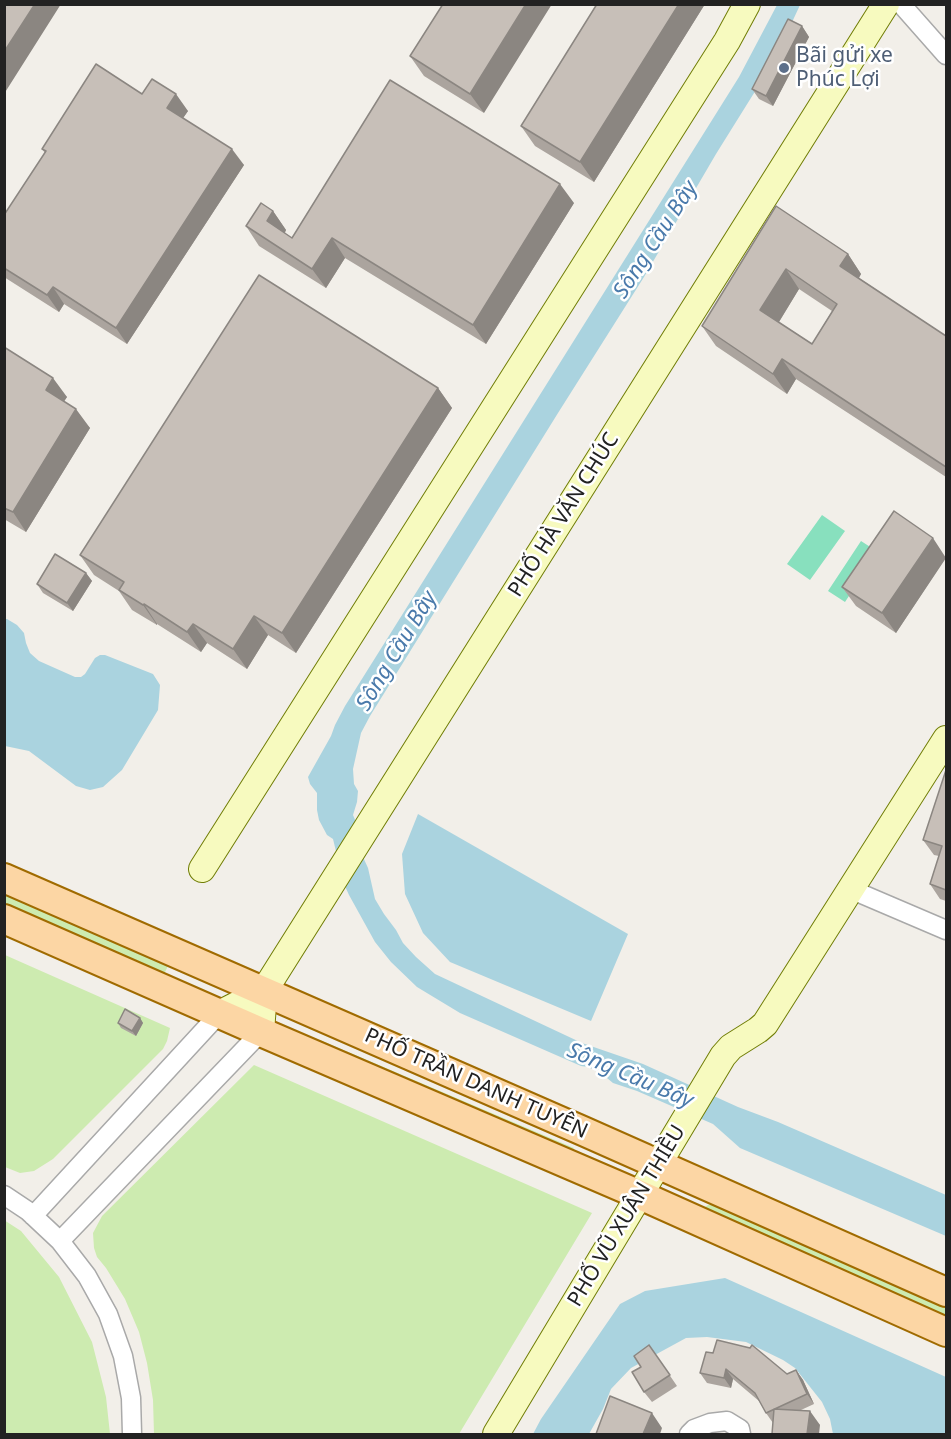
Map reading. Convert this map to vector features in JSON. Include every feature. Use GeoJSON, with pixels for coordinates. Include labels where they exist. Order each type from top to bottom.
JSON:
{"type":"FeatureCollection","features":[{"type":"Feature","properties":{"kind":"main road","name":"PHỐ TRẦN DANH TUYÊN"},"geometry":{"type":"LineString","coordinates":[[4,878],[946,1292]]}},
{"type":"Feature","properties":{"kind":"main road","name":"PHỐ TRẦN DANH TUYÊN"},"geometry":{"type":"LineString","coordinates":[[4,919],[640,1195],[946,1332]]}},
{"type":"Feature","properties":{"kind":"street"},"geometry":{"type":"LineString","coordinates":[[202,869],[720,51],[747,4]]}},
{"type":"Feature","properties":{"kind":"street","name":"PHỐ HÀ VĂN CHÚC"},"geometry":{"type":"LineString","coordinates":[[261,1032],[264,991],[886,4]]}},
{"type":"Feature","properties":{"kind":"street"},"geometry":{"type":"LineString","coordinates":[[901,4],[946,55]]}},
{"type":"Feature","properties":{"kind":"street","name":"PHỐ VŨ XUÂN THIỀU"},"geometry":{"type":"LineString","coordinates":[[496,1434],[723,1056],[731,1047],[765,1024],[946,739]]}},
{"type":"Feature","properties":{"kind":"street"},"geometry":{"type":"LineString","coordinates":[[850,890],[946,930]]}},
{"type":"Feature","properties":{"kind":"street"},"geometry":{"type":"LineString","coordinates":[[33,1216],[219,1014],[264,991]]}},
{"type":"Feature","properties":{"kind":"street"},"geometry":{"type":"LineString","coordinates":[[60,1241],[261,1032]]}},
{"type":"Feature","properties":{"kind":"street"},"geometry":{"type":"LineString","coordinates":[[4,1195],[33,1216],[60,1241],[87,1276],[108,1314],[123,1356],[131,1398],[132,1434]]}},
{"type":"Feature","properties":{"kind":"street"},"geometry":{"type":"LineString","coordinates":[[688,1434],[710,1423],[727,1421],[740,1429],[741,1434]]}},
{"type":"Feature","properties":{"kind":"green space"},"geometry":{"type":"Polygon","coordinates":[[[822,515],[845,531],[810,580],[787,564],[822,515]]]}},
{"type":"Feature","properties":{"kind":"green space"},"geometry":{"type":"Polygon","coordinates":[[[861,541],[878,552],[845,602],[828,591],[861,541]]]}},
{"type":"Feature","properties":{"kind":"green space"},"geometry":{"type":"Polygon","coordinates":[[[5,894],[168,966],[164,974],[5,903],[5,894]]]}},
{"type":"Feature","properties":{"kind":"green space"},"geometry":{"type":"Polygon","coordinates":[[[5,955],[170,1028],[163,1049],[53,1159],[34,1171],[20,1173],[5,1167],[5,955]]]}},
{"type":"Feature","properties":{"kind":"green space"},"geometry":{"type":"Polygon","coordinates":[[[320,1040],[574,1148],[569,1157],[317,1047],[320,1040]]]}},
{"type":"Feature","properties":{"kind":"green space"},"geometry":{"type":"Polygon","coordinates":[[[254,1065],[592,1213],[459,1434],[154,1434],[153,1400],[139,1332],[125,1299],[97,1257],[93,1233],[102,1216],[254,1065]]]}},
{"type":"Feature","properties":{"kind":"green space"},"geometry":{"type":"Polygon","coordinates":[[[708,1205],[946,1307],[946,1317],[705,1210],[708,1205]]]}},
{"type":"Feature","properties":{"kind":"green space"},"geometry":{"type":"Polygon","coordinates":[[[4,1220],[21,1231],[59,1277],[92,1342],[106,1397],[110,1434],[5,1434],[4,1220]]]}},
{"type":"Feature","properties":{"kind":"water","name":"Sông Cầu Bây"},"geometry":{"type":"Polygon","coordinates":[[[777,5],[800,5],[774,61],[644,277],[361,733],[353,769],[354,784],[358,791],[353,815],[361,834],[363,857],[375,899],[403,943],[435,974],[582,1043],[643,1064],[946,1195],[946,1236],[740,1148],[713,1124],[613,1083],[601,1073],[588,1067],[460,1013],[417,987],[391,962],[375,942],[349,895],[333,839],[327,835],[319,820],[317,793],[308,777],[345,706],[739,77],[777,5]]]}},
{"type":"Feature","properties":{"kind":"water"},"geometry":{"type":"Polygon","coordinates":[[[5,619],[17,625],[24,633],[30,653],[39,661],[75,677],[81,677],[95,658],[105,655],[153,674],[160,685],[158,710],[122,770],[103,787],[90,790],[76,786],[29,751],[5,746],[5,619]]]}},
{"type":"Feature","properties":{"kind":"water"},"geometry":{"type":"Polygon","coordinates":[[[418,814],[628,934],[591,1021],[450,962],[423,933],[405,894],[402,854],[418,814]]]}},
{"type":"Feature","properties":{"kind":"water"},"geometry":{"type":"Polygon","coordinates":[[[725,1278],[946,1377],[946,1434],[833,1434],[830,1419],[822,1402],[795,1368],[746,1342],[707,1337],[686,1338],[631,1368],[611,1389],[589,1434],[533,1434],[620,1304],[645,1291],[725,1278]]]}},
{"type":"Feature","properties":{"kind":"building"},"geometry":{"type":"Polygon","coordinates":[[[4,4],[35,4],[4,52],[4,4]]]}},
{"type":"Feature","properties":{"kind":"building"},"geometry":{"type":"Polygon","coordinates":[[[443,4],[526,4],[470,94],[410,56],[443,4]]]}},
{"type":"Feature","properties":{"kind":"building"},"geometry":{"type":"Polygon","coordinates":[[[597,4],[679,4],[580,162],[521,126],[597,4]]]}},
{"type":"Feature","properties":{"kind":"building"},"geometry":{"type":"Polygon","coordinates":[[[788,19],[802,26],[766,96],[752,89],[788,19]]]}},
{"type":"Feature","properties":{"kind":"building"},"geometry":{"type":"Polygon","coordinates":[[[96,64],[142,94],[152,79],[176,94],[167,108],[232,149],[116,328],[53,287],[47,295],[4,268],[4,215],[46,151],[42,149],[96,64]]]}},
{"type":"Feature","properties":{"kind":"building"},"geometry":{"type":"Polygon","coordinates":[[[390,80],[560,184],[473,325],[332,238],[312,269],[246,226],[261,203],[273,211],[267,221],[292,238],[390,80]]]}},
{"type":"Feature","properties":{"kind":"building"},"geometry":{"type":"Polygon","coordinates":[[[776,206],[848,254],[840,266],[946,336],[946,467],[782,359],[773,374],[702,326],[776,206]],[[786,269],[760,310],[812,344],[837,304],[786,269]]]}},
{"type":"Feature","properties":{"kind":"building"},"geometry":{"type":"Polygon","coordinates":[[[259,275],[438,388],[282,633],[254,616],[233,649],[193,624],[187,632],[143,605],[119,590],[124,582],[80,555],[259,275]]]}},
{"type":"Feature","properties":{"kind":"building"},"geometry":{"type":"Polygon","coordinates":[[[4,347],[53,378],[46,390],[76,409],[13,512],[4,508],[4,347]]]}},
{"type":"Feature","properties":{"kind":"building"},"geometry":{"type":"Polygon","coordinates":[[[894,511],[933,538],[882,613],[842,587],[894,511]]]}},
{"type":"Feature","properties":{"kind":"building"},"geometry":{"type":"Polygon","coordinates":[[[55,554],[86,573],[67,603],[37,584],[55,554]]]}},
{"type":"Feature","properties":{"kind":"building"},"geometry":{"type":"Polygon","coordinates":[[[946,770],[946,890],[930,884],[942,846],[923,840],[946,770]]]}},
{"type":"Feature","properties":{"kind":"building"},"geometry":{"type":"Polygon","coordinates":[[[125,1009],[140,1018],[132,1031],[118,1023],[125,1009]]]}},
{"type":"Feature","properties":{"kind":"building"},"geometry":{"type":"Polygon","coordinates":[[[717,1340],[750,1348],[752,1345],[787,1374],[796,1370],[807,1394],[766,1413],[755,1393],[726,1369],[724,1378],[700,1373],[706,1352],[713,1353],[717,1340]]]}},
{"type":"Feature","properties":{"kind":"building"},"geometry":{"type":"Polygon","coordinates":[[[649,1345],[670,1375],[644,1392],[632,1372],[641,1367],[634,1356],[649,1345]]]}},
{"type":"Feature","properties":{"kind":"building"},"geometry":{"type":"Polygon","coordinates":[[[610,1396],[652,1413],[643,1434],[596,1434],[610,1396]]]}},
{"type":"Feature","properties":{"kind":"building"},"geometry":{"type":"Polygon","coordinates":[[[774,1409],[810,1411],[807,1434],[772,1434],[774,1409]]]}},
{"type":"Feature","properties":{"kind":"place","name":"Bãi gửi xe Phúc Lợi"},"geometry":{"type":"Point","coordinates":[784,68]}}]}
